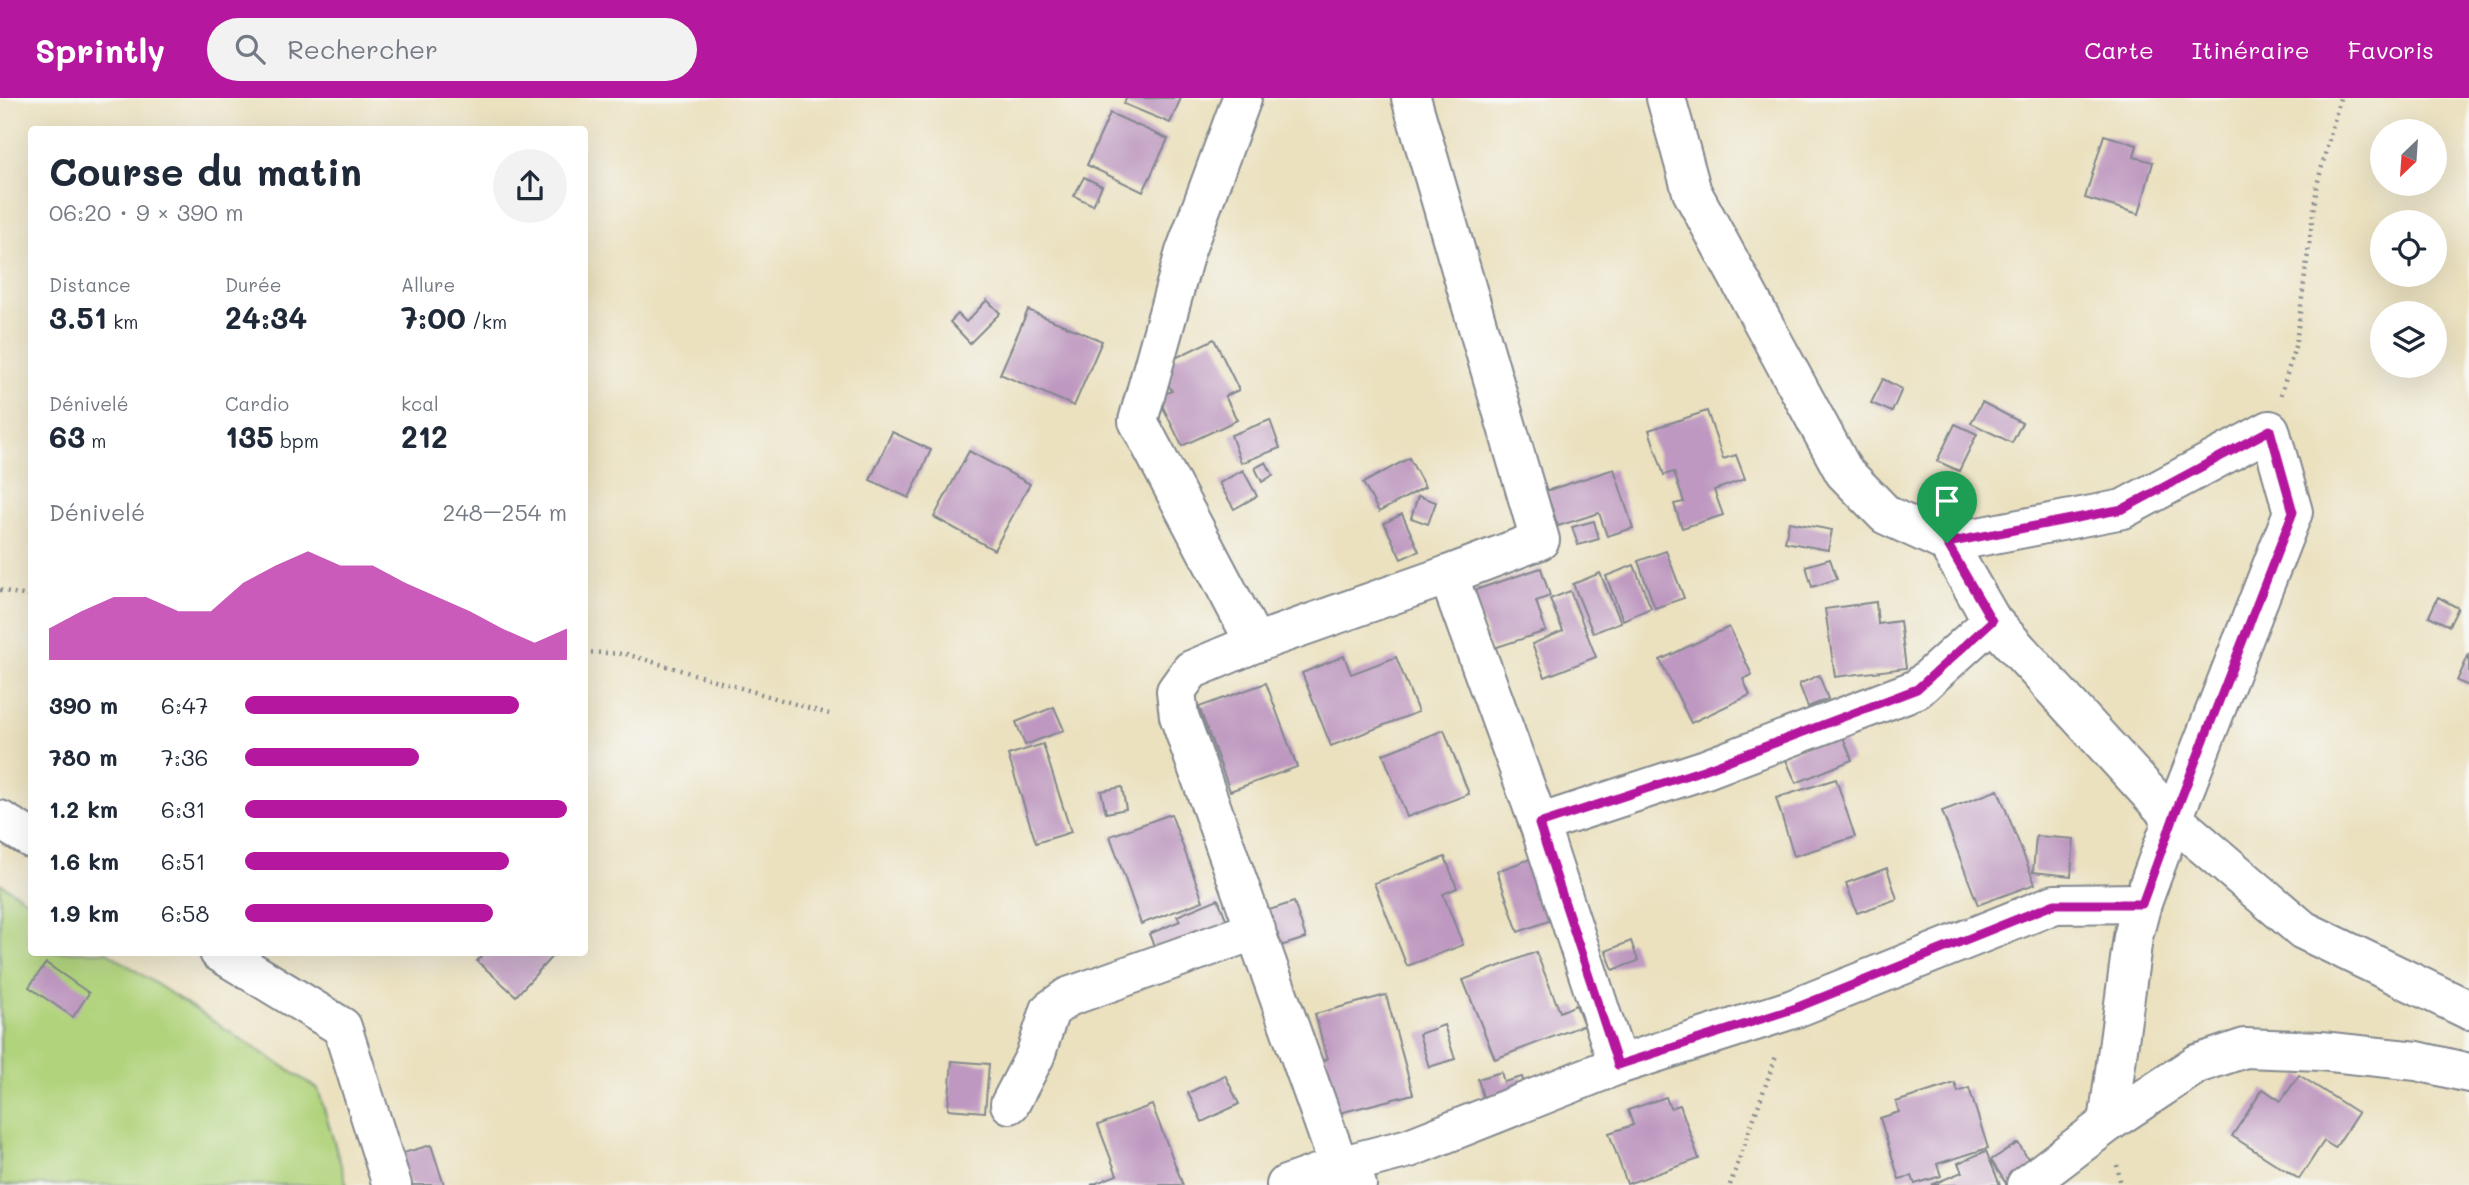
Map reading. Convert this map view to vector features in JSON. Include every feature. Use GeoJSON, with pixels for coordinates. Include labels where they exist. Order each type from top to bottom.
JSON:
{"type":"FeatureCollection","features":[{"type":"Feature","properties":{"kind":"street"},"geometry":{"type":"LineString","coordinates":[[1242,98],[1185,252],[1138,421],[1255,643]]}},
{"type":"Feature","properties":{"kind":"street"},"geometry":{"type":"LineString","coordinates":[[1348,1175],[1179,716],[1176,691],[1191,670],[1255,643],[1540,540],[1411,98]]}},
{"type":"Feature","properties":{"kind":"street"},"geometry":{"type":"LineString","coordinates":[[1666,98],[1692,192],[1844,472],[1886,515],[1947,543],[1992,621],[2173,819],[2303,930],[2469,1010]]}},
{"type":"Feature","properties":{"kind":"street"},"geometry":{"type":"LineString","coordinates":[[1947,543],[2123,509],[2270,430],[2293,512],[2142,904],[2133,937],[2108,1123]]}},
{"type":"Feature","properties":{"kind":"street"},"geometry":{"type":"LineString","coordinates":[[1448,575],[1539,824],[1618,1065]]}},
{"type":"Feature","properties":{"kind":"street"},"geometry":{"type":"LineString","coordinates":[[1539,824],[1706,769],[1917,689],[1992,621]]}},
{"type":"Feature","properties":{"kind":"street"},"geometry":{"type":"LineString","coordinates":[[0,820],[28,837]]}},
{"type":"Feature","properties":{"kind":"street"},"geometry":{"type":"LineString","coordinates":[[1286,1185],[1348,1175],[1409,1147],[1618,1065],[1793,1009],[2055,904],[2142,904]]}},
{"type":"Feature","properties":{"kind":"street"},"geometry":{"type":"LineString","coordinates":[[1010,1104],[1035,1056],[1050,1010],[1068,997],[1256,930]]}},
{"type":"Feature","properties":{"kind":"street"},"geometry":{"type":"LineString","coordinates":[[226,956],[342,1027],[392,1185]]}},
{"type":"Feature","properties":{"kind":"street"},"geometry":{"type":"LineString","coordinates":[[2026,1185],[2108,1123],[2197,1065],[2245,1048],[2322,1051],[2403,1059],[2469,1073]]}},
{"type":"Feature","properties":{"kind":"path"},"geometry":{"type":"LineString","coordinates":[[2270,430],[2297,344],[2317,185],[2340,98]]}},
{"type":"Feature","properties":{"kind":"path"},"geometry":{"type":"LineString","coordinates":[[0,590],[28,596]]}},
{"type":"Feature","properties":{"kind":"path"},"geometry":{"type":"LineString","coordinates":[[588,652],[626,654],[829,714]]}},
{"type":"Feature","properties":{"kind":"path"},"geometry":{"type":"LineString","coordinates":[[1730,1185],[1793,1009]]}},
{"type":"Feature","properties":{"kind":"green space"},"geometry":{"type":"Polygon","coordinates":[[[0,883],[28,901],[28,956],[113,956],[318,1089],[347,1185],[0,1185],[0,883]]]}},
{"type":"Feature","properties":{"kind":"building"},"geometry":{"type":"Polygon","coordinates":[[[1126,98],[1181,98],[1170,123],[1124,104],[1126,98]]]}},
{"type":"Feature","properties":{"kind":"building"},"geometry":{"type":"Polygon","coordinates":[[[1110,113],[1168,139],[1143,192],[1087,165],[1110,113]]]}},
{"type":"Feature","properties":{"kind":"building"},"geometry":{"type":"Polygon","coordinates":[[[2104,135],[2137,145],[2134,157],[2153,162],[2139,214],[2085,198],[2104,135]]]}},
{"type":"Feature","properties":{"kind":"building"},"geometry":{"type":"Polygon","coordinates":[[[1084,177],[1102,186],[1093,205],[1074,196],[1084,177]]]}},
{"type":"Feature","properties":{"kind":"building"},"geometry":{"type":"Polygon","coordinates":[[[987,300],[1000,313],[970,343],[950,322],[958,314],[966,322],[987,300]]]}},
{"type":"Feature","properties":{"kind":"building"},"geometry":{"type":"Polygon","coordinates":[[[1028,310],[1102,341],[1074,406],[1000,374],[1028,310]]]}},
{"type":"Feature","properties":{"kind":"building"},"geometry":{"type":"Polygon","coordinates":[[[1214,339],[1239,390],[1225,396],[1237,420],[1182,446],[1158,397],[1172,391],[1159,366],[1214,339]]]}},
{"type":"Feature","properties":{"kind":"building"},"geometry":{"type":"Polygon","coordinates":[[[1883,379],[1902,389],[1892,412],[1871,403],[1883,379]]]}},
{"type":"Feature","properties":{"kind":"building"},"geometry":{"type":"Polygon","coordinates":[[[1982,402],[2022,423],[2012,443],[1971,423],[1982,402]]]}},
{"type":"Feature","properties":{"kind":"building"},"geometry":{"type":"Polygon","coordinates":[[[1707,411],[1723,459],[1736,455],[1745,479],[1714,490],[1723,515],[1682,528],[1674,504],[1684,502],[1674,472],[1664,475],[1649,430],[1707,411]]]}},
{"type":"Feature","properties":{"kind":"building"},"geometry":{"type":"Polygon","coordinates":[[[1270,420],[1280,448],[1241,463],[1231,435],[1270,420]]]}},
{"type":"Feature","properties":{"kind":"building"},"geometry":{"type":"Polygon","coordinates":[[[1955,424],[1977,434],[1959,471],[1937,461],[1955,424]]]}},
{"type":"Feature","properties":{"kind":"building"},"geometry":{"type":"Polygon","coordinates":[[[892,432],[931,450],[909,498],[870,480],[892,432]]]}},
{"type":"Feature","properties":{"kind":"building"},"geometry":{"type":"Polygon","coordinates":[[[969,451],[1030,484],[994,550],[934,517],[969,451]]]}},
{"type":"Feature","properties":{"kind":"building"},"geometry":{"type":"Polygon","coordinates":[[[1409,458],[1425,487],[1379,512],[1363,483],[1409,458]]]}},
{"type":"Feature","properties":{"kind":"building"},"geometry":{"type":"Polygon","coordinates":[[[1266,462],[1273,475],[1262,482],[1255,468],[1266,462]]]}},
{"type":"Feature","properties":{"kind":"building"},"geometry":{"type":"Polygon","coordinates":[[[1614,469],[1633,528],[1607,536],[1599,513],[1558,526],[1546,491],[1614,469]]]}},
{"type":"Feature","properties":{"kind":"building"},"geometry":{"type":"Polygon","coordinates":[[[1243,470],[1257,496],[1234,509],[1219,483],[1243,470]]]}},
{"type":"Feature","properties":{"kind":"building"},"geometry":{"type":"Polygon","coordinates":[[[1418,496],[1436,502],[1428,524],[1411,518],[1418,496]]]}},
{"type":"Feature","properties":{"kind":"building"},"geometry":{"type":"Polygon","coordinates":[[[1402,514],[1419,551],[1401,559],[1384,523],[1402,514]]]}},
{"type":"Feature","properties":{"kind":"building"},"geometry":{"type":"Polygon","coordinates":[[[1594,521],[1599,539],[1578,545],[1572,527],[1594,521]]]}},
{"type":"Feature","properties":{"kind":"building"},"geometry":{"type":"Polygon","coordinates":[[[1789,522],[1832,530],[1828,550],[1785,542],[1789,522]]]}},
{"type":"Feature","properties":{"kind":"building"},"geometry":{"type":"Polygon","coordinates":[[[1666,551],[1684,598],[1655,608],[1638,561],[1666,551]]]}},
{"type":"Feature","properties":{"kind":"building"},"geometry":{"type":"Polygon","coordinates":[[[1830,559],[1837,579],[1812,587],[1806,566],[1830,559]]]}},
{"type":"Feature","properties":{"kind":"building"},"geometry":{"type":"Polygon","coordinates":[[[1634,565],[1651,608],[1623,620],[1606,576],[1634,565]]]}},
{"type":"Feature","properties":{"kind":"building"},"geometry":{"type":"Polygon","coordinates":[[[1541,568],[1550,596],[1536,601],[1546,631],[1491,649],[1472,591],[1541,568]]]}},
{"type":"Feature","properties":{"kind":"building"},"geometry":{"type":"Polygon","coordinates":[[[1600,573],[1621,622],[1593,633],[1573,584],[1600,573]]]}},
{"type":"Feature","properties":{"kind":"building"},"geometry":{"type":"Polygon","coordinates":[[[1570,591],[1596,657],[1545,677],[1532,644],[1563,631],[1550,599],[1570,591]]]}},
{"type":"Feature","properties":{"kind":"building"},"geometry":{"type":"Polygon","coordinates":[[[2438,597],[2458,608],[2449,626],[2429,616],[2438,597]]]}},
{"type":"Feature","properties":{"kind":"building"},"geometry":{"type":"Polygon","coordinates":[[[1876,602],[1878,624],[1900,621],[1906,668],[1835,677],[1825,609],[1876,602]]]}},
{"type":"Feature","properties":{"kind":"building"},"geometry":{"type":"Polygon","coordinates":[[[1729,627],[1752,675],[1743,679],[1750,695],[1691,723],[1660,660],[1729,627]]]}},
{"type":"Feature","properties":{"kind":"building"},"geometry":{"type":"Polygon","coordinates":[[[2469,654],[2469,686],[2457,681],[2469,654]]]}},
{"type":"Feature","properties":{"kind":"building"},"geometry":{"type":"Polygon","coordinates":[[[1344,656],[1351,674],[1396,657],[1418,712],[1331,746],[1302,673],[1344,656]]]}},
{"type":"Feature","properties":{"kind":"building"},"geometry":{"type":"Polygon","coordinates":[[[1819,675],[1828,699],[1808,707],[1799,684],[1819,675]]]}},
{"type":"Feature","properties":{"kind":"building"},"geometry":{"type":"Polygon","coordinates":[[[1266,683],[1297,767],[1230,791],[1199,707],[1266,683]]]}},
{"type":"Feature","properties":{"kind":"building"},"geometry":{"type":"Polygon","coordinates":[[[1054,707],[1064,730],[1025,745],[1016,722],[1054,707]]]}},
{"type":"Feature","properties":{"kind":"building"},"geometry":{"type":"Polygon","coordinates":[[[1444,730],[1469,794],[1407,817],[1383,754],[1444,730]]]}},
{"type":"Feature","properties":{"kind":"building"},"geometry":{"type":"Polygon","coordinates":[[[1841,732],[1852,760],[1796,783],[1784,755],[1841,732]]]}},
{"type":"Feature","properties":{"kind":"building"},"geometry":{"type":"Polygon","coordinates":[[[1043,744],[1071,832],[1036,843],[1008,755],[1043,744]]]}},
{"type":"Feature","properties":{"kind":"building"},"geometry":{"type":"Polygon","coordinates":[[[1836,779],[1855,837],[1794,856],[1776,798],[1836,779]]]}},
{"type":"Feature","properties":{"kind":"building"},"geometry":{"type":"Polygon","coordinates":[[[1122,787],[1126,809],[1106,813],[1101,791],[1122,787]]]}},
{"type":"Feature","properties":{"kind":"building"},"geometry":{"type":"Polygon","coordinates":[[[1998,790],[2035,884],[1978,905],[1942,811],[1998,790]]]}},
{"type":"Feature","properties":{"kind":"building"},"geometry":{"type":"Polygon","coordinates":[[[1171,814],[1203,901],[1141,924],[1110,836],[1171,814]]]}},
{"type":"Feature","properties":{"kind":"building"},"geometry":{"type":"Polygon","coordinates":[[[2036,836],[2074,839],[2071,876],[2033,872],[2036,836]]]}},
{"type":"Feature","properties":{"kind":"building"},"geometry":{"type":"Polygon","coordinates":[[[1445,857],[1457,888],[1443,894],[1463,945],[1407,966],[1374,883],[1445,857]]]}},
{"type":"Feature","properties":{"kind":"building"},"geometry":{"type":"Polygon","coordinates":[[[1536,857],[1557,918],[1518,932],[1497,871],[1536,857]]]}},
{"type":"Feature","properties":{"kind":"building"},"geometry":{"type":"Polygon","coordinates":[[[1887,868],[1897,899],[1857,913],[1846,883],[1887,868]]]}},
{"type":"Feature","properties":{"kind":"building"},"geometry":{"type":"Polygon","coordinates":[[[1218,899],[1229,926],[1158,956],[1149,934],[1180,921],[1177,916],[1218,899]]]}},
{"type":"Feature","properties":{"kind":"building"},"geometry":{"type":"Polygon","coordinates":[[[1294,902],[1306,938],[1274,948],[1263,912],[1294,902]]]}},
{"type":"Feature","properties":{"kind":"building"},"geometry":{"type":"Polygon","coordinates":[[[1631,941],[1638,961],[1613,970],[1606,951],[1631,941]]]}},
{"type":"Feature","properties":{"kind":"building"},"geometry":{"type":"Polygon","coordinates":[[[1536,952],[1560,1012],[1576,1005],[1584,1025],[1495,1059],[1463,980],[1536,952]]]}},
{"type":"Feature","properties":{"kind":"building"},"geometry":{"type":"Polygon","coordinates":[[[481,956],[552,956],[516,996],[477,961],[481,956]]]}},
{"type":"Feature","properties":{"kind":"building"},"geometry":{"type":"Polygon","coordinates":[[[46,963],[89,993],[73,1017],[29,987],[46,963]]]}},
{"type":"Feature","properties":{"kind":"building"},"geometry":{"type":"Polygon","coordinates":[[[1386,995],[1413,1094],[1328,1116],[1314,1063],[1327,1059],[1315,1014],[1386,995]]]}},
{"type":"Feature","properties":{"kind":"building"},"geometry":{"type":"Polygon","coordinates":[[[1444,1025],[1455,1059],[1429,1067],[1419,1034],[1444,1025]]]}},
{"type":"Feature","properties":{"kind":"building"},"geometry":{"type":"Polygon","coordinates":[[[952,1061],[989,1064],[985,1112],[948,1109],[952,1061]]]}},
{"type":"Feature","properties":{"kind":"building"},"geometry":{"type":"Polygon","coordinates":[[[1501,1072],[1504,1082],[1522,1077],[1527,1091],[1485,1104],[1478,1079],[1501,1072]]]}},
{"type":"Feature","properties":{"kind":"building"},"geometry":{"type":"Polygon","coordinates":[[[1225,1075],[1239,1104],[1202,1122],[1188,1093],[1225,1075]]]}},
{"type":"Feature","properties":{"kind":"building"},"geometry":{"type":"Polygon","coordinates":[[[2299,1075],[2358,1113],[2335,1148],[2324,1141],[2299,1179],[2232,1136],[2263,1089],[2281,1101],[2299,1075]]]}},
{"type":"Feature","properties":{"kind":"building"},"geometry":{"type":"Polygon","coordinates":[[[1955,1083],[1958,1092],[1969,1088],[1988,1148],[1937,1164],[1941,1176],[1915,1184],[1912,1176],[1899,1179],[1880,1118],[1899,1112],[1896,1102],[1955,1083]]]}},
{"type":"Feature","properties":{"kind":"building"},"geometry":{"type":"Polygon","coordinates":[[[1666,1097],[1670,1108],[1680,1105],[1699,1159],[1627,1184],[1609,1133],[1633,1125],[1628,1110],[1666,1097]]]}},
{"type":"Feature","properties":{"kind":"building"},"geometry":{"type":"Polygon","coordinates":[[[1152,1105],[1183,1185],[1091,1185],[1117,1175],[1098,1125],[1152,1105]]]}},
{"type":"Feature","properties":{"kind":"building"},"geometry":{"type":"Polygon","coordinates":[[[2018,1143],[2034,1168],[2007,1185],[1991,1160],[2018,1143]]]}},
{"type":"Feature","properties":{"kind":"building"},"geometry":{"type":"Polygon","coordinates":[[[431,1145],[444,1185],[410,1185],[400,1154],[431,1145]]]}},
{"type":"Feature","properties":{"kind":"building"},"geometry":{"type":"Polygon","coordinates":[[[1986,1151],[2000,1185],[1931,1185],[1962,1172],[1958,1163],[1986,1151]]]}},
{"type":"Feature","properties":{"kind":"route"},"geometry":{"type":"LineString","coordinates":[[2270,430],[2293,512],[2142,904],[2055,904],[1793,1009],[1618,1065],[1539,824],[1706,769],[1917,689],[1992,621],[1947,543],[2123,509],[2270,430]]}}]}
